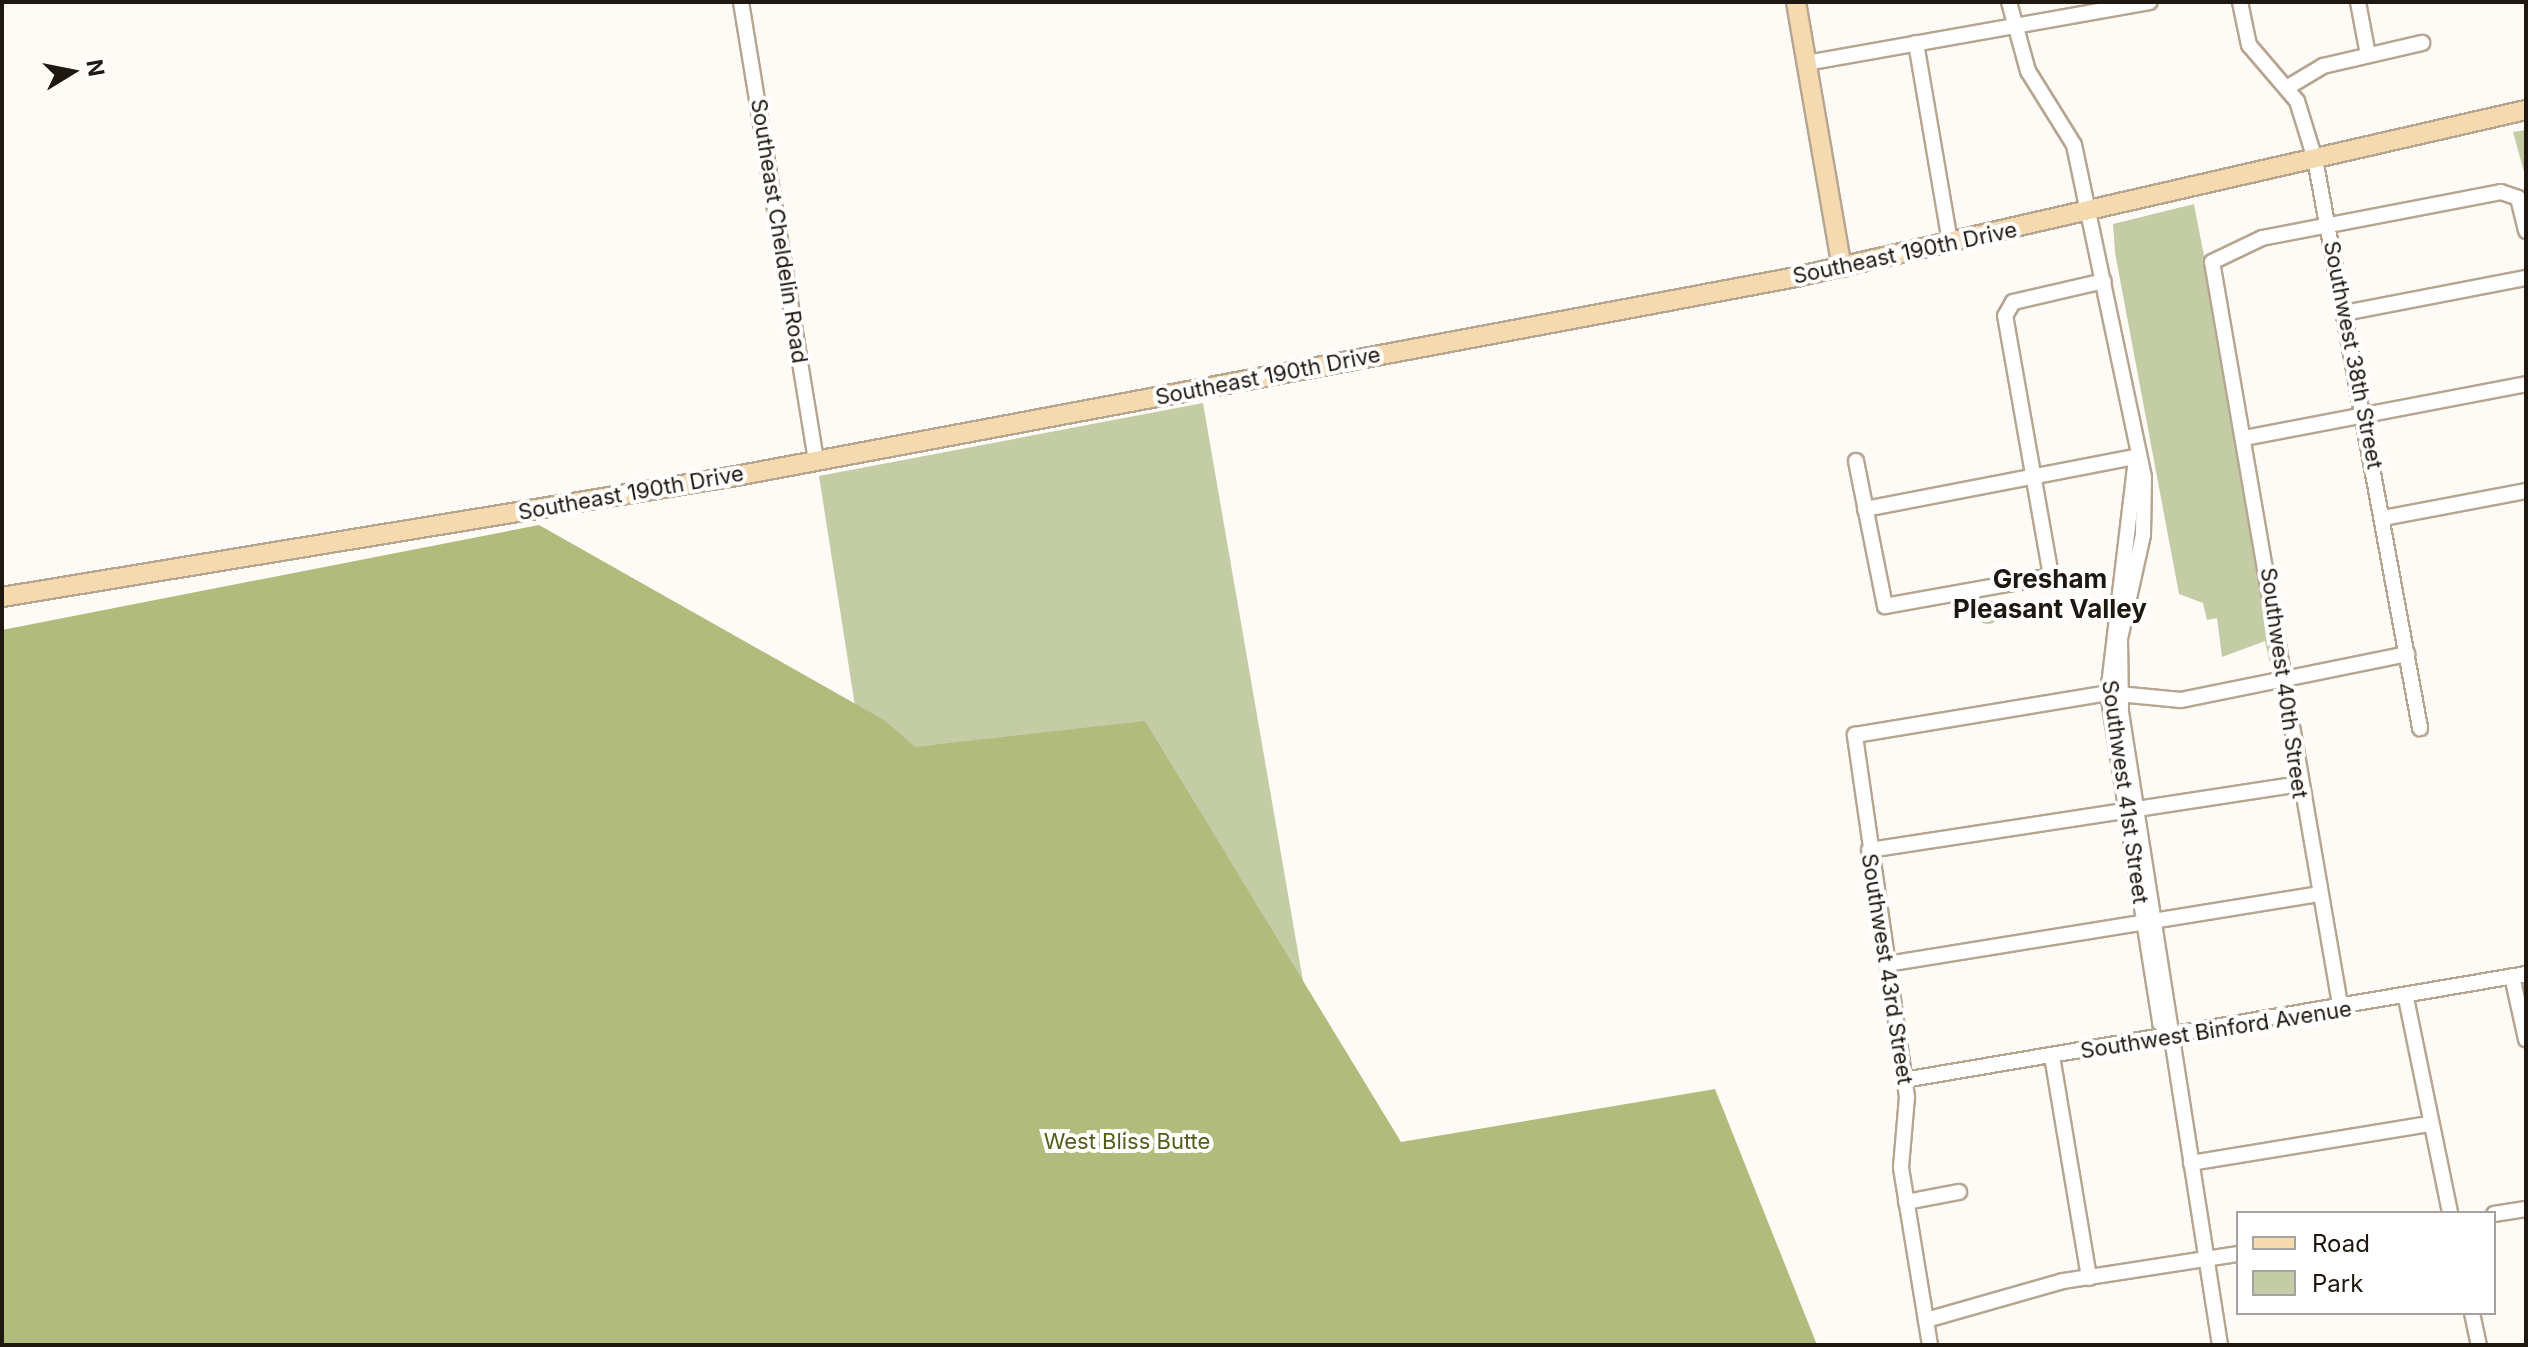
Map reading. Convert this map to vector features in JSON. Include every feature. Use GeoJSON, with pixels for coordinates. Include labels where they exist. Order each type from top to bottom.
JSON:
{"type":"FeatureCollection","features":[{"type":"Feature","properties":{"kind":"main road"},"geometry":{"type":"LineString","coordinates":[[1796,2],[1842,267]]}},
{"type":"Feature","properties":{"kind":"main road","name":"Southeast 190th Drive"},"geometry":{"type":"LineString","coordinates":[[2,597],[816,460],[1842,267],[2091,213],[2526,110]]}},
{"type":"Feature","properties":{"kind":"street","name":"Southeast Cheldelin Road"},"geometry":{"type":"LineString","coordinates":[[741,2],[816,460]]}},
{"type":"Feature","properties":{"kind":"street","name":"Southwest 41st Street"},"geometry":{"type":"LineString","coordinates":[[2009,2],[2013,26],[2028,71],[2071,136],[2091,213],[2145,513],[2122,625],[2114,693],[2130,808],[2220,1345]]}},
{"type":"Feature","properties":{"kind":"street","name":"Southwest 38th Street"},"geometry":{"type":"LineString","coordinates":[[2240,2],[2259,62],[2288,87],[2315,159],[2420,728]]}},
{"type":"Feature","properties":{"kind":"street"},"geometry":{"type":"LineString","coordinates":[[2358,2],[2368,55]]}},
{"type":"Feature","properties":{"kind":"street"},"geometry":{"type":"LineString","coordinates":[[1807,63],[2141,3]]}},
{"type":"Feature","properties":{"kind":"street"},"geometry":{"type":"LineString","coordinates":[[1916,43],[1950,242]]}},
{"type":"Feature","properties":{"kind":"street"},"geometry":{"type":"LineString","coordinates":[[2288,87],[2323,66],[2422,43]]}},
{"type":"Feature","properties":{"kind":"street"},"geometry":{"type":"LineString","coordinates":[[2328,225],[2514,193],[2526,231]]}},
{"type":"Feature","properties":{"kind":"street","name":"Southwest 40th Street"},"geometry":{"type":"LineString","coordinates":[[2328,225],[2242,244],[2212,262],[2284,679],[2298,784],[2341,1010]]}},
{"type":"Feature","properties":{"kind":"street"},"geometry":{"type":"LineString","coordinates":[[2344,313],[2526,278]]}},
{"type":"Feature","properties":{"kind":"street"},"geometry":{"type":"LineString","coordinates":[[1856,461],[1885,606],[2052,575],[2007,307],[2104,281]]}},
{"type":"Feature","properties":{"kind":"street"},"geometry":{"type":"LineString","coordinates":[[2244,438],[2526,384]]}},
{"type":"Feature","properties":{"kind":"street"},"geometry":{"type":"LineString","coordinates":[[1865,509],[2136,457]]}},
{"type":"Feature","properties":{"kind":"street"},"geometry":{"type":"LineString","coordinates":[[2383,518],[2526,491]]}},
{"type":"Feature","properties":{"kind":"street"},"geometry":{"type":"LineString","coordinates":[[2114,693],[2181,700],[2407,654]]}},
{"type":"Feature","properties":{"kind":"street","name":"Southwest 43rd Street"},"geometry":{"type":"LineString","coordinates":[[1930,1345],[1900,1156],[1904,1080],[1855,735],[2114,693]]}},
{"type":"Feature","properties":{"kind":"street"},"geometry":{"type":"LineString","coordinates":[[1869,850],[2298,784]]}},
{"type":"Feature","properties":{"kind":"street"},"geometry":{"type":"LineString","coordinates":[[1887,964],[2319,894]]}},
{"type":"Feature","properties":{"kind":"street"},"geometry":{"type":"LineString","coordinates":[[2519,975],[2526,1039]]}},
{"type":"Feature","properties":{"kind":"street","name":"Southwest Binford Avenue"},"geometry":{"type":"LineString","coordinates":[[1904,1080],[2052,1056],[2168,1032],[2341,1010],[2519,975]]}},
{"type":"Feature","properties":{"kind":"street"},"geometry":{"type":"LineString","coordinates":[[2406,998],[2450,1211]]}},
{"type":"Feature","properties":{"kind":"street"},"geometry":{"type":"LineString","coordinates":[[2052,1056],[2089,1278]]}},
{"type":"Feature","properties":{"kind":"street"},"geometry":{"type":"LineString","coordinates":[[2191,1163],[2430,1124]]}},
{"type":"Feature","properties":{"kind":"street"},"geometry":{"type":"LineString","coordinates":[[1906,1202],[1959,1192]]}},
{"type":"Feature","properties":{"kind":"street"},"geometry":{"type":"LineString","coordinates":[[2496,1214],[2526,1209]]}},
{"type":"Feature","properties":{"kind":"street"},"geometry":{"type":"LineString","coordinates":[[1926,1320],[2089,1278],[2236,1254]]}},
{"type":"Feature","properties":{"kind":"street"},"geometry":{"type":"LineString","coordinates":[[2472,1315],[2479,1345]]}},
{"type":"Feature","properties":{"kind":"green space"},"geometry":{"type":"Polygon","coordinates":[[[2526,130],[2526,179],[2513,132],[2526,130]]]}},
{"type":"Feature","properties":{"kind":"green space"},"geometry":{"type":"Polygon","coordinates":[[[2194,204],[2283,666],[2271,668],[2265,641],[2222,657],[2217,618],[2207,620],[2203,603],[2179,594],[2115,253],[2113,224],[2194,204]]]}},
{"type":"Feature","properties":{"kind":"green space","name":"West Bliss Butte"},"geometry":{"type":"Polygon","coordinates":[[[1203,403],[1335,1166],[955,1345],[819,476],[1203,403]]]}},
{"type":"Feature","properties":{"kind":"green space"},"geometry":{"type":"Polygon","coordinates":[[[539,525],[884,720],[915,747],[1145,721],[1401,1142],[1715,1089],[1817,1345],[2,1345],[2,630],[539,525]]]}},
{"type":"Feature","properties":{"kind":"green space"},"geometry":{"type":"Polygon","coordinates":[[[1988,600],[1996,604],[2000,612],[1996,620],[1988,624],[1980,620],[1976,612],[1980,604],[1988,600]]]}},
{"type":"Feature","properties":{"kind":"district","name":"Gresham Pleasant Valley"},"geometry":{"type":"Point","coordinates":[2050,594]}}]}
